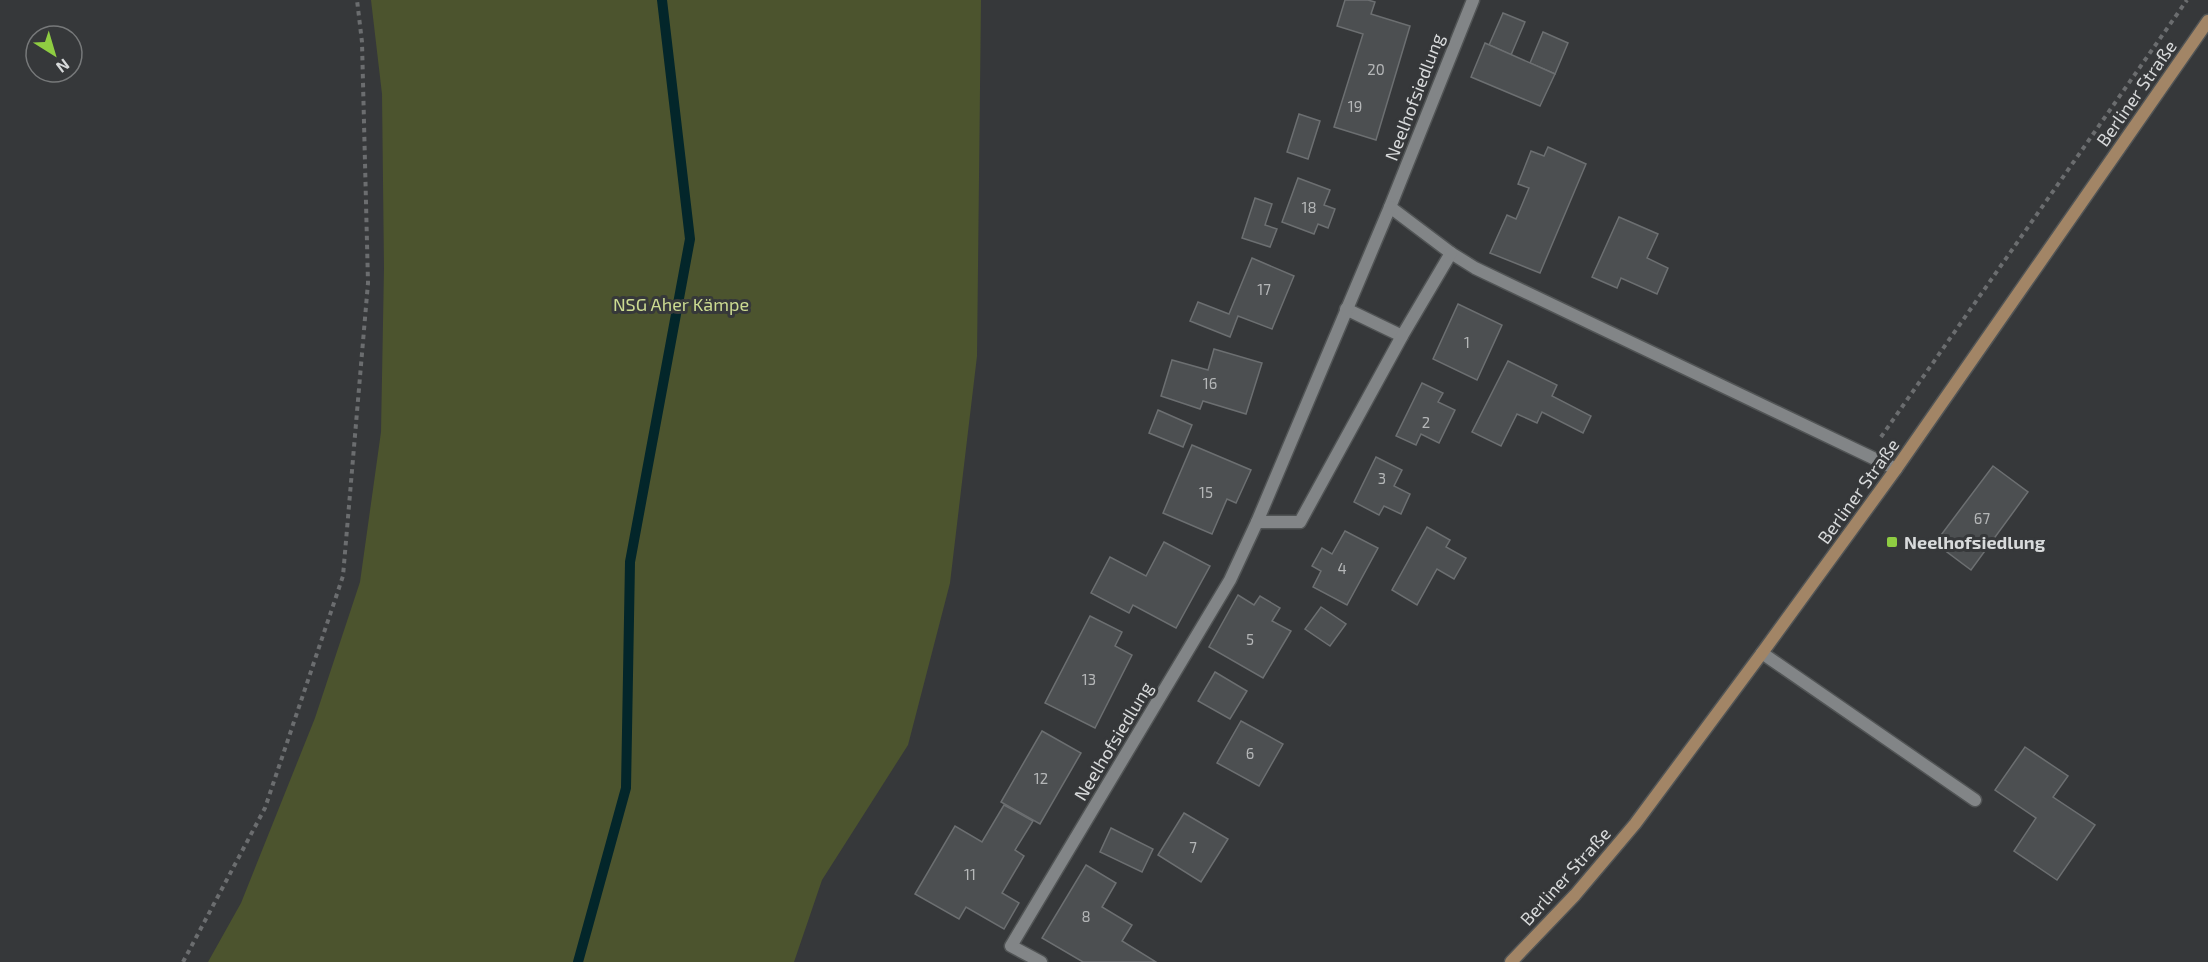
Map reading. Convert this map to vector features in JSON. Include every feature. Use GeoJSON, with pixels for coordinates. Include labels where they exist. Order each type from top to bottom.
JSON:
{"type":"FeatureCollection","features":[{"type":"Feature","properties":{"kind":"main road","name":"Berliner Straße"},"geometry":{"type":"LineString","coordinates":[[1511,962],[1575,895],[1635,824],[1762,653],[1896,469],[2208,21]]}},
{"type":"Feature","properties":{"kind":"street","name":"Neelhofsiedlung"},"geometry":{"type":"LineString","coordinates":[[1041,962],[1011,946],[1230,580],[1257,522],[1390,207],[1473,0]]}},
{"type":"Feature","properties":{"kind":"street"},"geometry":{"type":"LineString","coordinates":[[1390,207],[1450,253],[1475,268],[1896,469]]}},
{"type":"Feature","properties":{"kind":"street"},"geometry":{"type":"LineString","coordinates":[[1257,522],[1300,522],[1450,253]]}},
{"type":"Feature","properties":{"kind":"street"},"geometry":{"type":"LineString","coordinates":[[1346,309],[1402,336]]}},
{"type":"Feature","properties":{"kind":"street"},"geometry":{"type":"LineString","coordinates":[[1762,653],[1975,800]]}},
{"type":"Feature","properties":{"kind":"path"},"geometry":{"type":"LineString","coordinates":[[183,962],[265,808],[343,576],[368,283],[362,42],[357,0]]}},
{"type":"Feature","properties":{"kind":"path"},"geometry":{"type":"LineString","coordinates":[[1867,456],[2187,0]]}},
{"type":"Feature","properties":{"kind":"green space","name":"NSG Aher Kämpe"},"geometry":{"type":"Polygon","coordinates":[[[371,0],[981,0],[977,356],[950,583],[908,745],[822,880],[794,962],[208,962],[241,903],[315,718],[360,582],[381,432],[384,268],[382,94],[371,0]]]}},
{"type":"Feature","properties":{"kind":"building"},"geometry":{"type":"Polygon","coordinates":[[[1345,0],[1375,2],[1371,14],[1410,26],[1376,140],[1334,127],[1363,34],[1337,26],[1345,0]]]}},
{"type":"Feature","properties":{"kind":"building"},"geometry":{"type":"Polygon","coordinates":[[[1503,13],[1525,22],[1511,55],[1489,45],[1503,13]]]}},
{"type":"Feature","properties":{"kind":"building"},"geometry":{"type":"Polygon","coordinates":[[[1543,32],[1568,43],[1555,74],[1530,63],[1543,32]]]}},
{"type":"Feature","properties":{"kind":"building"},"geometry":{"type":"Polygon","coordinates":[[[1485,43],[1555,74],[1540,106],[1471,77],[1485,43]]]}},
{"type":"Feature","properties":{"kind":"building"},"geometry":{"type":"Polygon","coordinates":[[[1299,114],[1320,121],[1308,159],[1287,152],[1299,114]]]}},
{"type":"Feature","properties":{"kind":"building"},"geometry":{"type":"Polygon","coordinates":[[[1548,147],[1586,164],[1540,273],[1490,253],[1507,215],[1516,219],[1529,188],[1518,184],[1531,151],[1544,156],[1548,147]]]}},
{"type":"Feature","properties":{"kind":"building"},"geometry":{"type":"Polygon","coordinates":[[[1298,178],[1330,190],[1324,205],[1335,209],[1328,228],[1318,224],[1314,234],[1282,222],[1298,178]]]}},
{"type":"Feature","properties":{"kind":"building"},"geometry":{"type":"Polygon","coordinates":[[[1255,198],[1272,204],[1265,225],[1277,229],[1270,247],[1242,238],[1255,198]]]}},
{"type":"Feature","properties":{"kind":"building"},"geometry":{"type":"Polygon","coordinates":[[[1619,217],[1658,234],[1647,258],[1668,268],[1657,294],[1621,278],[1617,288],[1592,277],[1619,217]]]}},
{"type":"Feature","properties":{"kind":"building"},"geometry":{"type":"Polygon","coordinates":[[[1252,258],[1294,276],[1272,329],[1238,316],[1230,337],[1190,321],[1198,302],[1229,314],[1252,258]]]}},
{"type":"Feature","properties":{"kind":"building"},"geometry":{"type":"Polygon","coordinates":[[[1458,304],[1502,325],[1477,380],[1433,359],[1458,304]]]}},
{"type":"Feature","properties":{"kind":"building"},"geometry":{"type":"Polygon","coordinates":[[[1214,349],[1262,363],[1246,414],[1203,401],[1200,409],[1161,396],[1172,360],[1208,370],[1214,349]]]}},
{"type":"Feature","properties":{"kind":"building"},"geometry":{"type":"Polygon","coordinates":[[[1508,361],[1557,385],[1552,396],[1591,416],[1583,433],[1542,412],[1537,423],[1517,414],[1501,446],[1472,432],[1508,361]]]}},
{"type":"Feature","properties":{"kind":"building"},"geometry":{"type":"Polygon","coordinates":[[[1422,383],[1443,393],[1438,402],[1455,410],[1439,443],[1421,434],[1416,445],[1396,436],[1422,383]]]}},
{"type":"Feature","properties":{"kind":"building"},"geometry":{"type":"Polygon","coordinates":[[[1158,410],[1192,425],[1183,447],[1149,433],[1158,410]]]}},
{"type":"Feature","properties":{"kind":"building"},"geometry":{"type":"Polygon","coordinates":[[[1192,445],[1251,470],[1236,503],[1227,499],[1212,534],[1163,513],[1192,445]]]}},
{"type":"Feature","properties":{"kind":"building"},"geometry":{"type":"Polygon","coordinates":[[[1376,457],[1402,470],[1394,486],[1410,494],[1401,514],[1384,506],[1379,515],[1354,502],[1376,457]]]}},
{"type":"Feature","properties":{"kind":"building"},"geometry":{"type":"Polygon","coordinates":[[[1993,466],[2028,492],[1971,570],[1935,543],[1993,466]]]}},
{"type":"Feature","properties":{"kind":"building"},"geometry":{"type":"Polygon","coordinates":[[[1427,527],[1450,540],[1446,547],[1466,558],[1454,579],[1437,569],[1417,605],[1392,590],[1427,527]]]}},
{"type":"Feature","properties":{"kind":"building"},"geometry":{"type":"Polygon","coordinates":[[[1345,531],[1378,548],[1347,605],[1313,587],[1321,571],[1312,566],[1322,548],[1332,554],[1345,531]]]}},
{"type":"Feature","properties":{"kind":"building"},"geometry":{"type":"Polygon","coordinates":[[[1164,542],[1210,566],[1176,628],[1133,605],[1129,613],[1091,593],[1110,557],[1146,576],[1164,542]]]}},
{"type":"Feature","properties":{"kind":"building"},"geometry":{"type":"Polygon","coordinates":[[[1238,595],[1254,605],[1260,596],[1280,608],[1272,621],[1291,631],[1263,678],[1209,647],[1238,595]]]}},
{"type":"Feature","properties":{"kind":"building"},"geometry":{"type":"Polygon","coordinates":[[[1321,607],[1346,624],[1330,646],[1305,629],[1321,607]]]}},
{"type":"Feature","properties":{"kind":"building"},"geometry":{"type":"Polygon","coordinates":[[[1090,616],[1122,632],[1115,646],[1132,655],[1095,728],[1045,703],[1090,616]]]}},
{"type":"Feature","properties":{"kind":"building"},"geometry":{"type":"Polygon","coordinates":[[[1215,672],[1247,691],[1230,719],[1198,701],[1215,672]]]}},
{"type":"Feature","properties":{"kind":"building"},"geometry":{"type":"Polygon","coordinates":[[[1241,721],[1283,744],[1259,786],[1217,763],[1241,721]]]}},
{"type":"Feature","properties":{"kind":"building"},"geometry":{"type":"Polygon","coordinates":[[[1042,731],[1081,753],[1040,824],[1001,802],[1042,731]]]}},
{"type":"Feature","properties":{"kind":"building"},"geometry":{"type":"Polygon","coordinates":[[[2025,747],[2068,776],[2053,797],[2095,825],[2057,880],[2014,851],[2036,818],[1995,790],[2025,747]]]}},
{"type":"Feature","properties":{"kind":"building"},"geometry":{"type":"Polygon","coordinates":[[[1004,805],[1033,821],[1015,850],[1024,856],[1002,893],[1019,903],[1004,929],[966,907],[959,919],[915,894],[955,826],[982,842],[1004,805]]]}},
{"type":"Feature","properties":{"kind":"building"},"geometry":{"type":"Polygon","coordinates":[[[1184,813],[1228,839],[1201,882],[1158,855],[1184,813]]]}},
{"type":"Feature","properties":{"kind":"building"},"geometry":{"type":"Polygon","coordinates":[[[1111,828],[1153,849],[1142,872],[1100,852],[1111,828]]]}},
{"type":"Feature","properties":{"kind":"building"},"geometry":{"type":"Polygon","coordinates":[[[1086,865],[1116,883],[1102,907],[1132,925],[1122,941],[1156,962],[1083,962],[1042,938],[1086,865]]]}},
{"type":"Feature","properties":{"kind":"waterway"},"geometry":{"type":"LineString","coordinates":[[578,962],[626,788],[630,562],[690,239],[662,0]]}},
{"type":"Feature","properties":{"kind":"place","name":"Neelhofsiedlung"},"geometry":{"type":"Point","coordinates":[1892,542]}}]}
